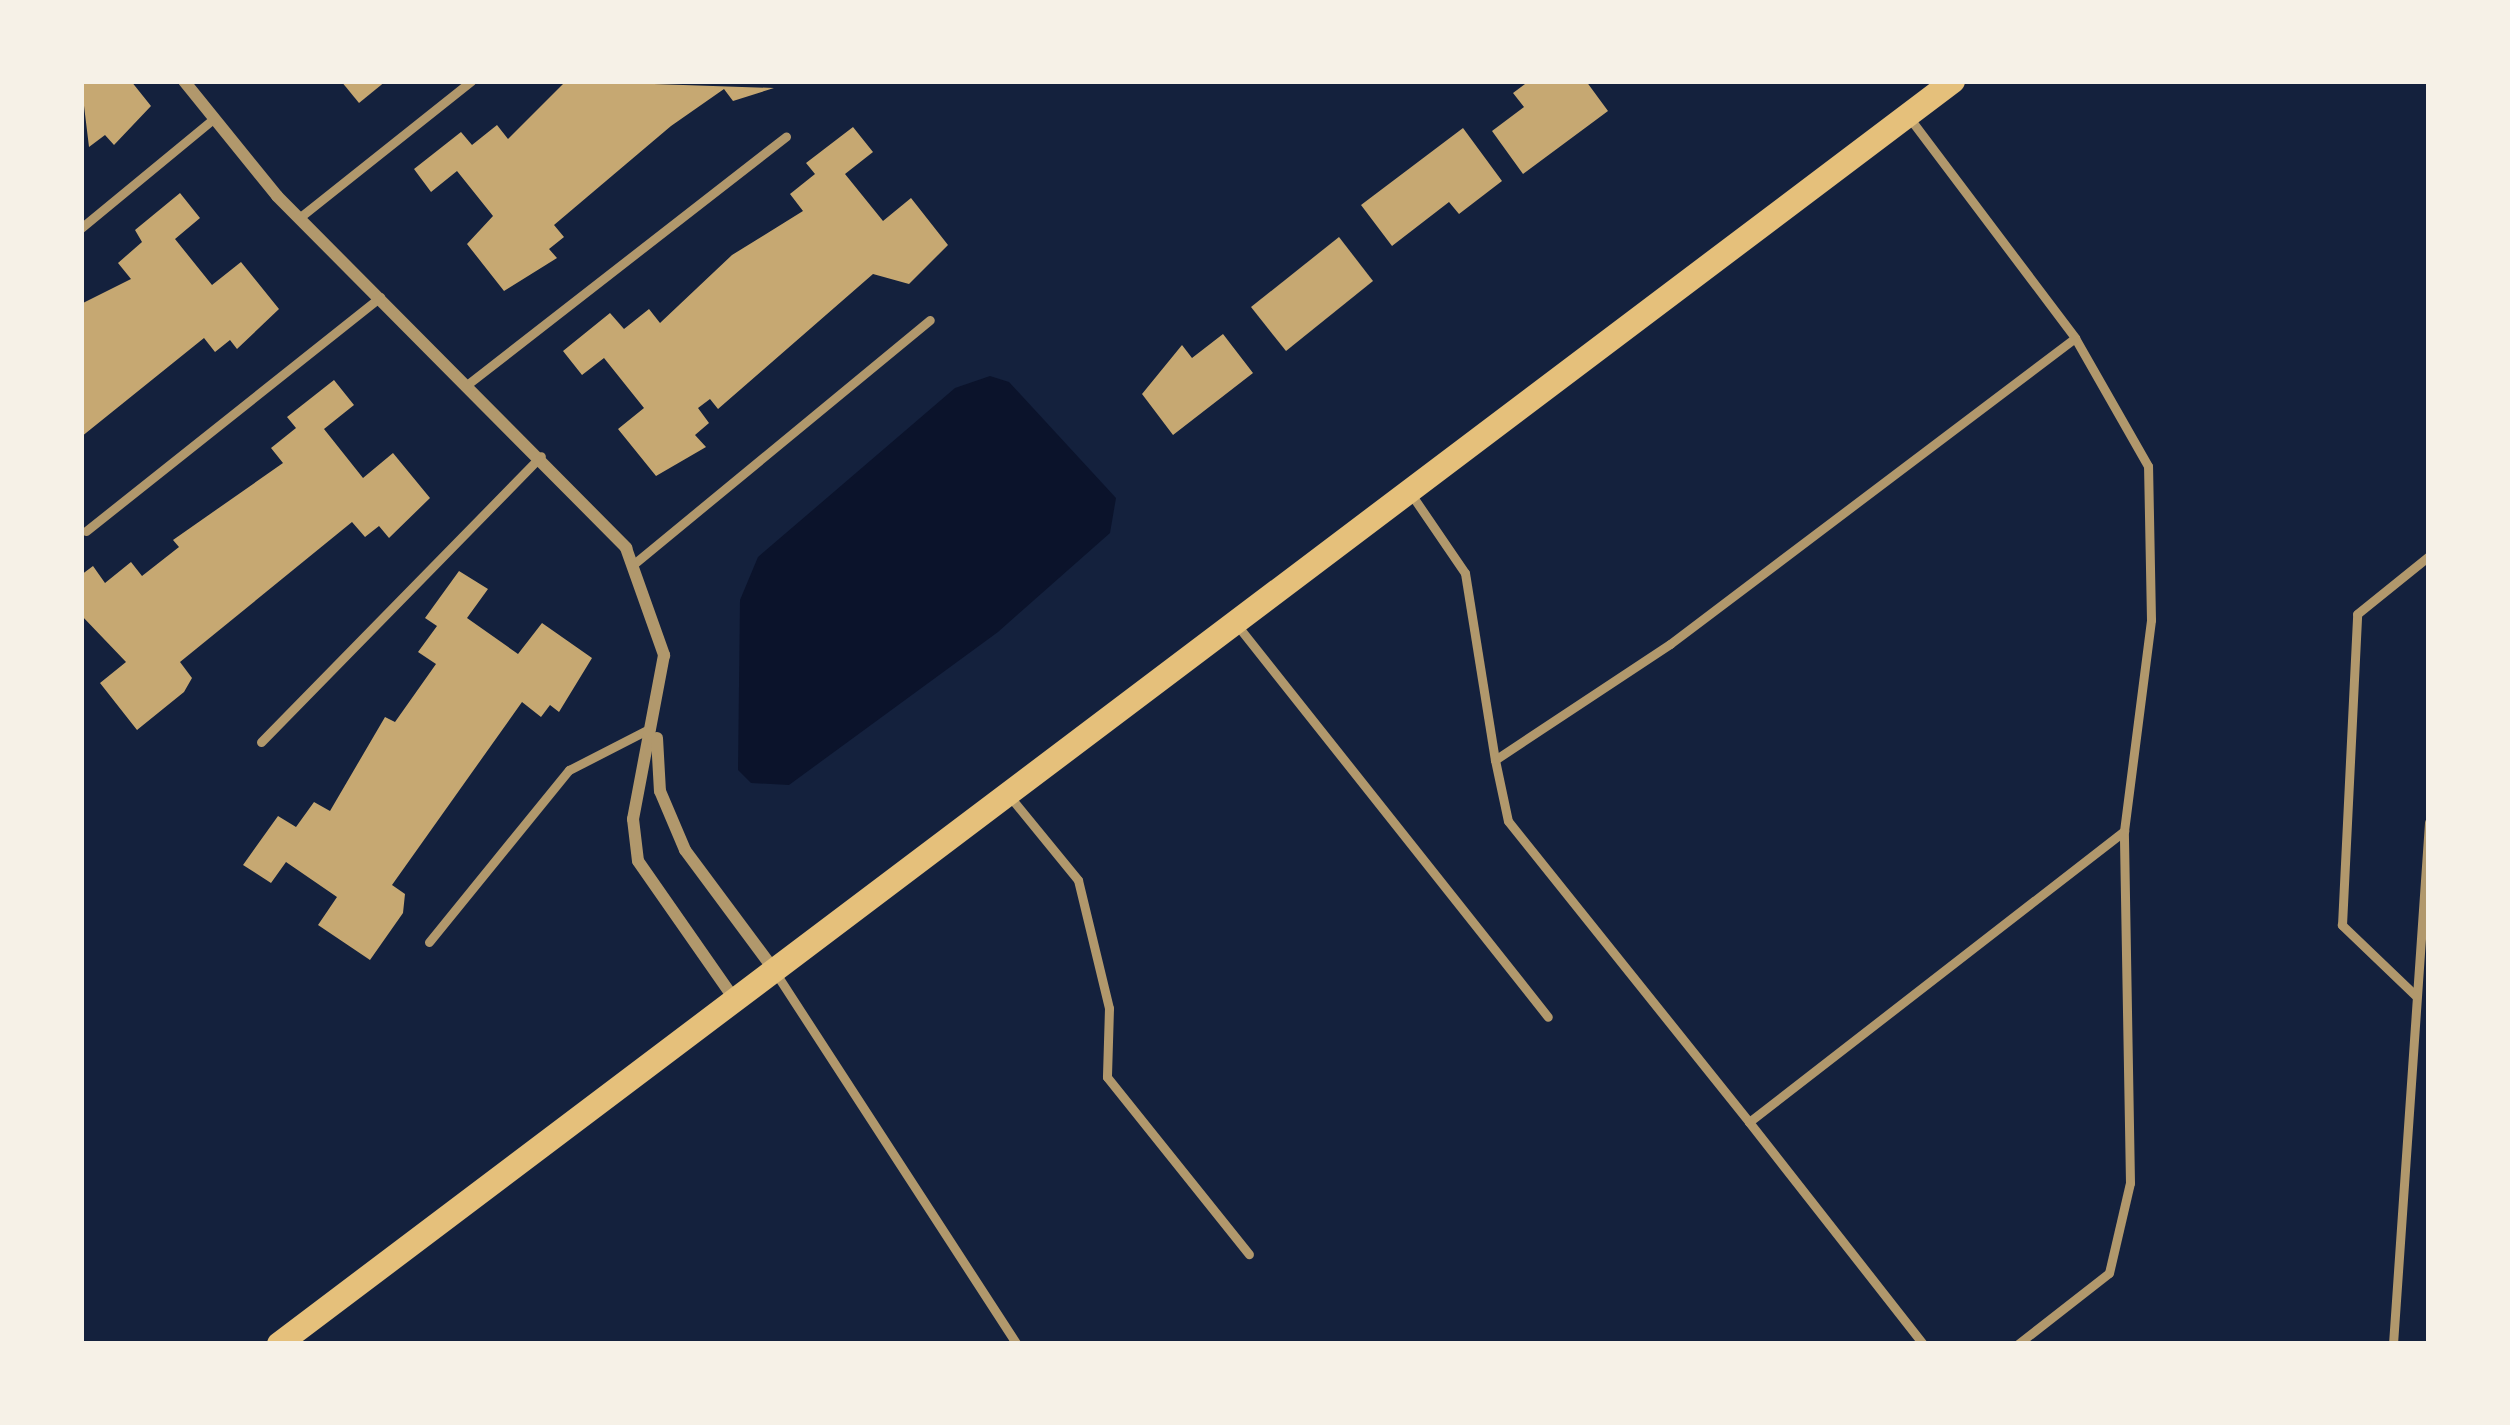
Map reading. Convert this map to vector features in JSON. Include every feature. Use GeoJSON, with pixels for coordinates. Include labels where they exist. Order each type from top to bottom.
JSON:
{"type":"FeatureCollection","features":[{"type":"Feature","properties":{"kind":"main road"},"geometry":{"type":"LineString","coordinates":[[280,1344],[1407,488],[1953,81]]}},
{"type":"Feature","properties":{"kind":"street"},"geometry":{"type":"LineString","coordinates":[[184,81],[211,122],[299,218],[541,456],[635,563],[664,655],[656,725],[633,819],[638,861],[735,1000]]}},
{"type":"Feature","properties":{"kind":"street"},"geometry":{"type":"LineString","coordinates":[[656,725],[660,791],[686,850],[774,970]]}},
{"type":"Feature","properties":{"kind":"lane"},"geometry":{"type":"LineString","coordinates":[[299,218],[472,81]]}},
{"type":"Feature","properties":{"kind":"lane"},"geometry":{"type":"LineString","coordinates":[[1908,116],[2075,338],[2148,466],[2151,620],[2124,831],[2130,1183],[2109,1273],[2018,1344]]}},
{"type":"Feature","properties":{"kind":"lane"},"geometry":{"type":"LineString","coordinates":[[81,227],[211,122]]}},
{"type":"Feature","properties":{"kind":"lane"},"geometry":{"type":"LineString","coordinates":[[468,384],[786,136]]}},
{"type":"Feature","properties":{"kind":"lane"},"geometry":{"type":"LineString","coordinates":[[86,531],[380,297]]}},
{"type":"Feature","properties":{"kind":"lane"},"geometry":{"type":"LineString","coordinates":[[635,563],[929,320]]}},
{"type":"Feature","properties":{"kind":"lane"},"geometry":{"type":"LineString","coordinates":[[1495,760],[1670,644],[2075,338]]}},
{"type":"Feature","properties":{"kind":"lane"},"geometry":{"type":"LineString","coordinates":[[261,742],[541,456]]}},
{"type":"Feature","properties":{"kind":"lane"},"geometry":{"type":"LineString","coordinates":[[1407,488],[1465,573],[1508,820],[1923,1344]]}},
{"type":"Feature","properties":{"kind":"lane"},"geometry":{"type":"LineString","coordinates":[[2416,996],[2342,925],[2357,614],[2429,556]]}},
{"type":"Feature","properties":{"kind":"lane"},"geometry":{"type":"LineString","coordinates":[[1234,621],[1548,1017]]}},
{"type":"Feature","properties":{"kind":"lane"},"geometry":{"type":"LineString","coordinates":[[429,942],[569,770],[656,725]]}},
{"type":"Feature","properties":{"kind":"lane"},"geometry":{"type":"LineString","coordinates":[[1007,794],[1078,880],[1109,1008],[1107,1076],[1249,1254]]}},
{"type":"Feature","properties":{"kind":"lane"},"geometry":{"type":"LineString","coordinates":[[2393,1344],[2429,822]]}},
{"type":"Feature","properties":{"kind":"lane"},"geometry":{"type":"LineString","coordinates":[[1749,1122],[2124,831]]}},
{"type":"Feature","properties":{"kind":"lane"},"geometry":{"type":"LineString","coordinates":[[774,970],[1017,1344]]}},
{"type":"Feature","properties":{"kind":"water"},"geometry":{"type":"Polygon","coordinates":[[[990,376],[1009,382],[1116,498],[1110,533],[998,632],[789,785],[751,783],[738,770],[740,600],[758,557],[955,388],[990,376]]]}},
{"type":"Feature","properties":{"kind":"building"},"geometry":{"type":"Polygon","coordinates":[[[81,81],[131,81],[151,106],[114,145],[105,135],[89,147],[81,81]]]}},
{"type":"Feature","properties":{"kind":"building"},"geometry":{"type":"Polygon","coordinates":[[[341,81],[386,81],[359,103],[341,81]]]}},
{"type":"Feature","properties":{"kind":"building"},"geometry":{"type":"Polygon","coordinates":[[[566,81],[774,88],[733,101],[724,89],[671,126],[554,225],[564,237],[549,249],[557,258],[504,291],[467,244],[493,216],[457,171],[431,192],[414,169],[461,132],[472,145],[497,125],[508,139],[566,81]]]}},
{"type":"Feature","properties":{"kind":"building"},"geometry":{"type":"Polygon","coordinates":[[[1529,81],[1586,81],[1608,111],[1523,174],[1492,131],[1524,107],[1513,93],[1529,81]]]}},
{"type":"Feature","properties":{"kind":"building"},"geometry":{"type":"Polygon","coordinates":[[[853,127],[873,152],[845,174],[883,221],[911,198],[948,245],[909,284],[873,274],[718,409],[710,399],[698,408],[709,423],[695,435],[706,447],[656,476],[618,429],[644,408],[604,358],[582,375],[563,351],[610,313],[624,329],[649,309],[660,323],[732,255],[803,211],[790,194],[815,174],[806,163],[853,127]]]}},
{"type":"Feature","properties":{"kind":"building"},"geometry":{"type":"Polygon","coordinates":[[[1463,128],[1502,181],[1459,214],[1449,202],[1392,246],[1361,205],[1463,128]]]}},
{"type":"Feature","properties":{"kind":"building"},"geometry":{"type":"Polygon","coordinates":[[[180,193],[200,218],[175,239],[212,285],[241,262],[279,309],[237,349],[230,340],[215,352],[204,338],[81,437],[81,304],[131,279],[118,263],[142,242],[135,230],[180,193]]]}},
{"type":"Feature","properties":{"kind":"building"},"geometry":{"type":"Polygon","coordinates":[[[1339,237],[1373,281],[1286,351],[1251,307],[1339,237]]]}},
{"type":"Feature","properties":{"kind":"building"},"geometry":{"type":"Polygon","coordinates":[[[1223,334],[1253,373],[1173,435],[1142,394],[1182,345],[1192,358],[1223,334]]]}},
{"type":"Feature","properties":{"kind":"building"},"geometry":{"type":"Polygon","coordinates":[[[334,380],[354,405],[324,429],[363,478],[393,453],[430,498],[389,538],[379,526],[365,537],[352,522],[180,662],[192,678],[184,692],[137,730],[100,683],[126,662],[81,615],[81,575],[93,566],[105,583],[131,562],[142,576],[179,547],[173,540],[283,463],[271,448],[296,428],[287,417],[334,380]]]}},
{"type":"Feature","properties":{"kind":"building"},"geometry":{"type":"Polygon","coordinates":[[[459,571],[488,589],[467,618],[518,654],[542,623],[592,658],[559,712],[550,705],[541,717],[522,702],[392,885],[405,894],[403,913],[370,960],[318,925],[337,897],[286,862],[271,883],[243,865],[278,816],[296,827],[314,802],[330,811],[385,717],[395,722],[436,664],[418,652],[437,626],[425,618],[459,571]]]}}]}
